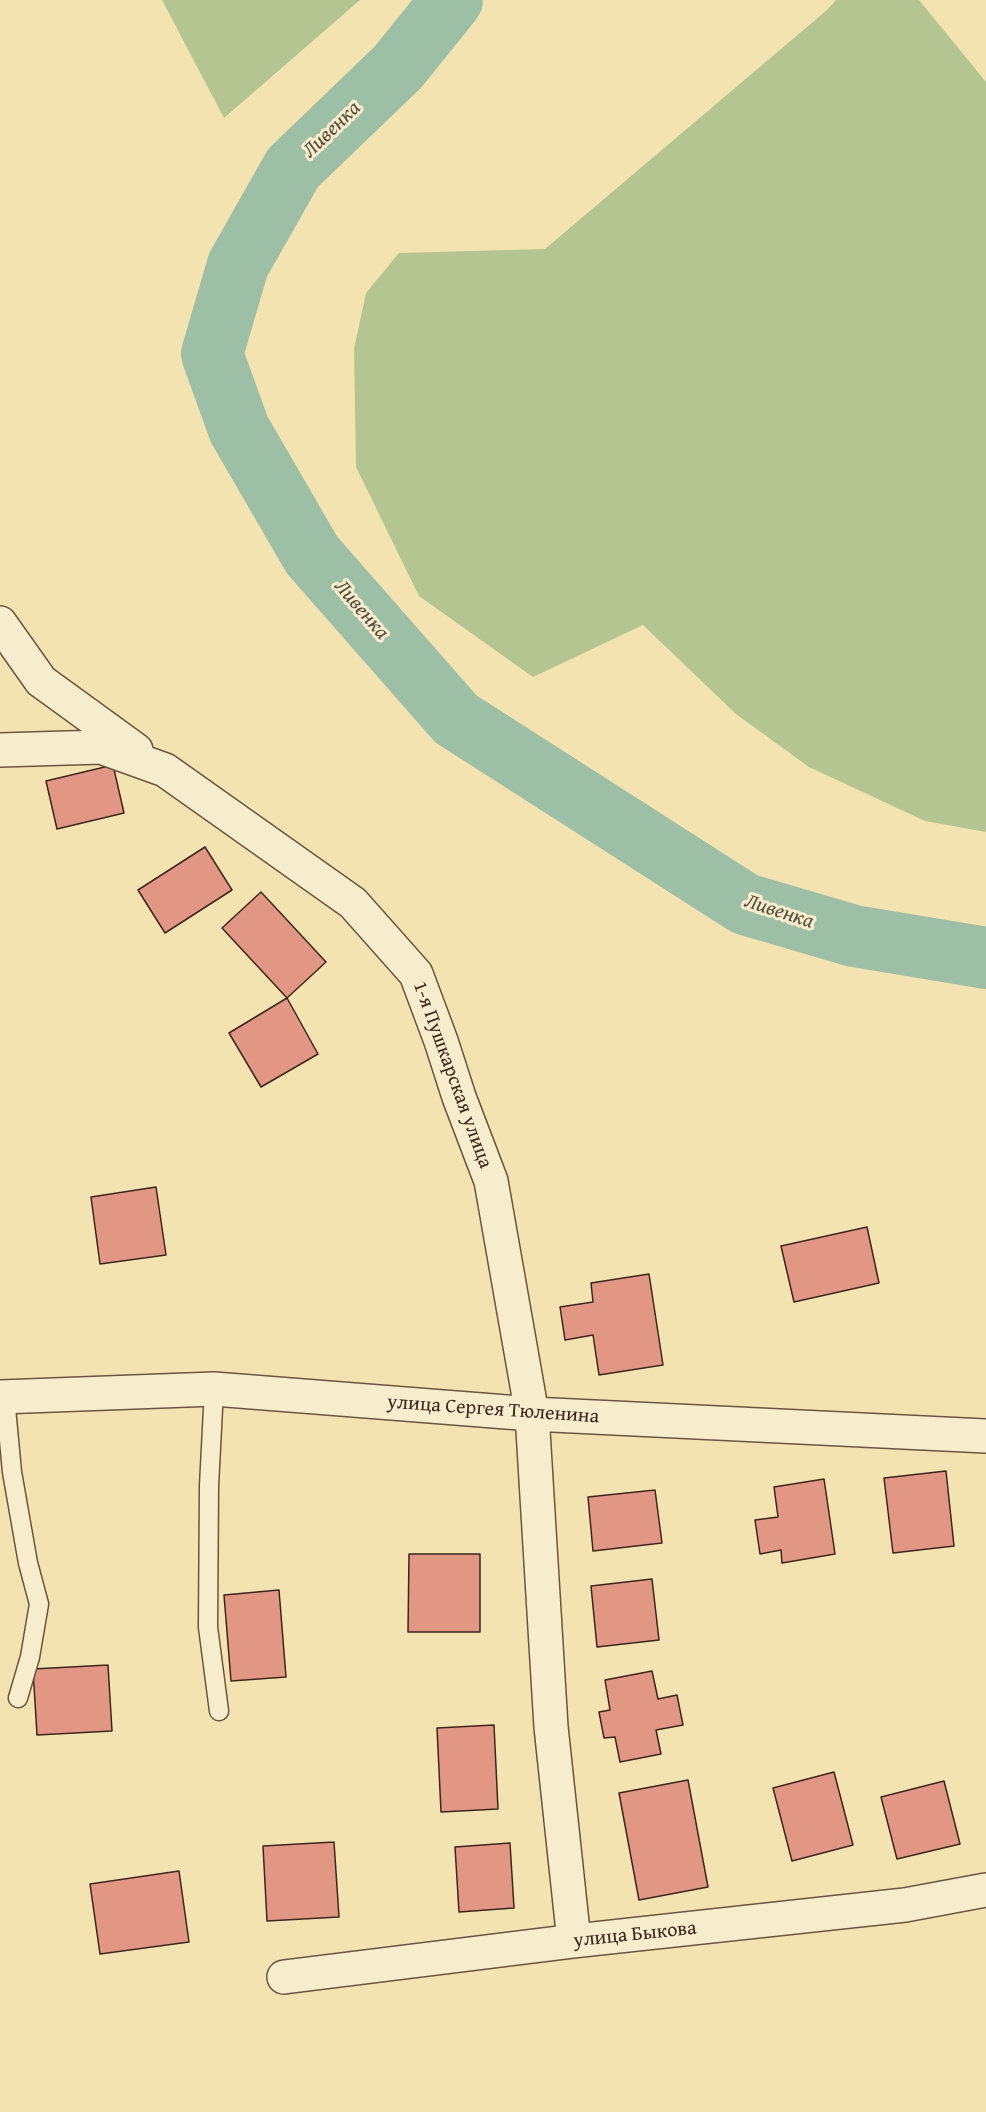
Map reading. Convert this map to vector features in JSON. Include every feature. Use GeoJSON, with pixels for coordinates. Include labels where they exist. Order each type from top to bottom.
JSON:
{"type":"FeatureCollection","features":[{"type":"Feature","properties":{"kind":"street"},"geometry":{"type":"LineString","coordinates":[[0,623],[41,681],[165,770]]}},
{"type":"Feature","properties":{"kind":"street","name":"1-я Пушкарская улица"},"geometry":{"type":"LineString","coordinates":[[0,750],[101,747],[165,770],[353,903],[416,974],[491,1181],[532,1414],[550,1727],[574,1941]]}},
{"type":"Feature","properties":{"kind":"street","name":"улица Сергея Тюленина"},"geometry":{"type":"LineString","coordinates":[[2,1397],[214,1389],[532,1414],[986,1436]]}},
{"type":"Feature","properties":{"kind":"street","name":"улица Быкова"},"geometry":{"type":"LineString","coordinates":[[284,1977],[574,1941],[905,1905],[986,1890]]}},
{"type":"Feature","properties":{"kind":"lane"},"geometry":{"type":"LineString","coordinates":[[214,1389],[209,1486],[208,1627],[219,1711]]}},
{"type":"Feature","properties":{"kind":"lane"},"geometry":{"type":"LineString","coordinates":[[2,1397],[28,1563],[39,1604],[30,1657],[18,1698]]}},
{"type":"Feature","properties":{"kind":"green space"},"geometry":{"type":"Polygon","coordinates":[[[162,0],[360,0],[224,118],[162,0]]]}},
{"type":"Feature","properties":{"kind":"green space"},"geometry":{"type":"Polygon","coordinates":[[[836,0],[919,0],[986,82],[986,832],[925,821],[809,767],[736,714],[643,625],[533,677],[419,596],[356,467],[354,349],[366,293],[399,253],[545,249],[836,0]]]}},
{"type":"Feature","properties":{"kind":"building"},"geometry":{"type":"Polygon","coordinates":[[[113,765],[124,813],[57,829],[46,781],[113,765]]]}},
{"type":"Feature","properties":{"kind":"building"},"geometry":{"type":"Polygon","coordinates":[[[205,847],[232,890],[165,933],[138,890],[205,847]]]}},
{"type":"Feature","properties":{"kind":"building"},"geometry":{"type":"Polygon","coordinates":[[[261,892],[326,962],[287,998],[222,928],[261,892]]]}},
{"type":"Feature","properties":{"kind":"building"},"geometry":{"type":"Polygon","coordinates":[[[287,998],[318,1054],[261,1087],[229,1033],[287,998]]]}},
{"type":"Feature","properties":{"kind":"building"},"geometry":{"type":"Polygon","coordinates":[[[156,1187],[166,1255],[100,1264],[91,1197],[156,1187]]]}},
{"type":"Feature","properties":{"kind":"building"},"geometry":{"type":"Polygon","coordinates":[[[867,1227],[879,1283],[794,1302],[781,1246],[867,1227]]]}},
{"type":"Feature","properties":{"kind":"building"},"geometry":{"type":"Polygon","coordinates":[[[649,1274],[663,1365],[599,1375],[593,1335],[565,1340],[560,1307],[593,1302],[591,1283],[649,1274]]]}},
{"type":"Feature","properties":{"kind":"building"},"geometry":{"type":"Polygon","coordinates":[[[946,1471],[954,1546],[893,1553],[884,1478],[946,1471]]]}},
{"type":"Feature","properties":{"kind":"building"},"geometry":{"type":"Polygon","coordinates":[[[824,1479],[835,1554],[782,1563],[781,1550],[760,1554],[755,1520],[778,1517],[774,1487],[824,1479]]]}},
{"type":"Feature","properties":{"kind":"building"},"geometry":{"type":"Polygon","coordinates":[[[655,1490],[662,1543],[593,1551],[588,1497],[655,1490]]]}},
{"type":"Feature","properties":{"kind":"building"},"geometry":{"type":"Polygon","coordinates":[[[409,1554],[480,1554],[480,1632],[408,1632],[409,1554]]]}},
{"type":"Feature","properties":{"kind":"building"},"geometry":{"type":"Polygon","coordinates":[[[652,1579],[659,1640],[597,1647],[591,1586],[652,1579]]]}},
{"type":"Feature","properties":{"kind":"building"},"geometry":{"type":"Polygon","coordinates":[[[279,1590],[286,1677],[231,1681],[224,1595],[279,1590]]]}},
{"type":"Feature","properties":{"kind":"building"},"geometry":{"type":"Polygon","coordinates":[[[108,1665],[112,1731],[37,1735],[33,1669],[108,1665]]]}},
{"type":"Feature","properties":{"kind":"building"},"geometry":{"type":"Polygon","coordinates":[[[652,1671],[658,1699],[677,1695],[683,1725],[656,1730],[661,1754],[620,1762],[615,1737],[604,1738],[599,1712],[610,1710],[605,1680],[652,1671]]]}},
{"type":"Feature","properties":{"kind":"building"},"geometry":{"type":"Polygon","coordinates":[[[494,1725],[498,1809],[441,1812],[437,1728],[494,1725]]]}},
{"type":"Feature","properties":{"kind":"building"},"geometry":{"type":"Polygon","coordinates":[[[834,1772],[853,1845],[792,1861],[773,1788],[834,1772]]]}},
{"type":"Feature","properties":{"kind":"building"},"geometry":{"type":"Polygon","coordinates":[[[688,1780],[708,1887],[639,1900],[619,1793],[688,1780]]]}},
{"type":"Feature","properties":{"kind":"building"},"geometry":{"type":"Polygon","coordinates":[[[944,1781],[960,1844],[897,1859],[881,1797],[944,1781]]]}},
{"type":"Feature","properties":{"kind":"building"},"geometry":{"type":"Polygon","coordinates":[[[334,1842],[339,1917],[267,1921],[263,1846],[334,1842]]]}},
{"type":"Feature","properties":{"kind":"building"},"geometry":{"type":"Polygon","coordinates":[[[510,1843],[514,1908],[459,1912],[455,1847],[510,1843]]]}},
{"type":"Feature","properties":{"kind":"building"},"geometry":{"type":"Polygon","coordinates":[[[179,1871],[189,1942],[100,1954],[90,1884],[179,1871]]]}},
{"type":"Feature","properties":{"kind":"waterway","name":"Ливенка"},"geometry":{"type":"LineString","coordinates":[[452,0],[398,67],[293,168],[238,265],[212,354],[239,429],[312,555],[456,719],[745,904],[854,936],[986,958]]}}]}
